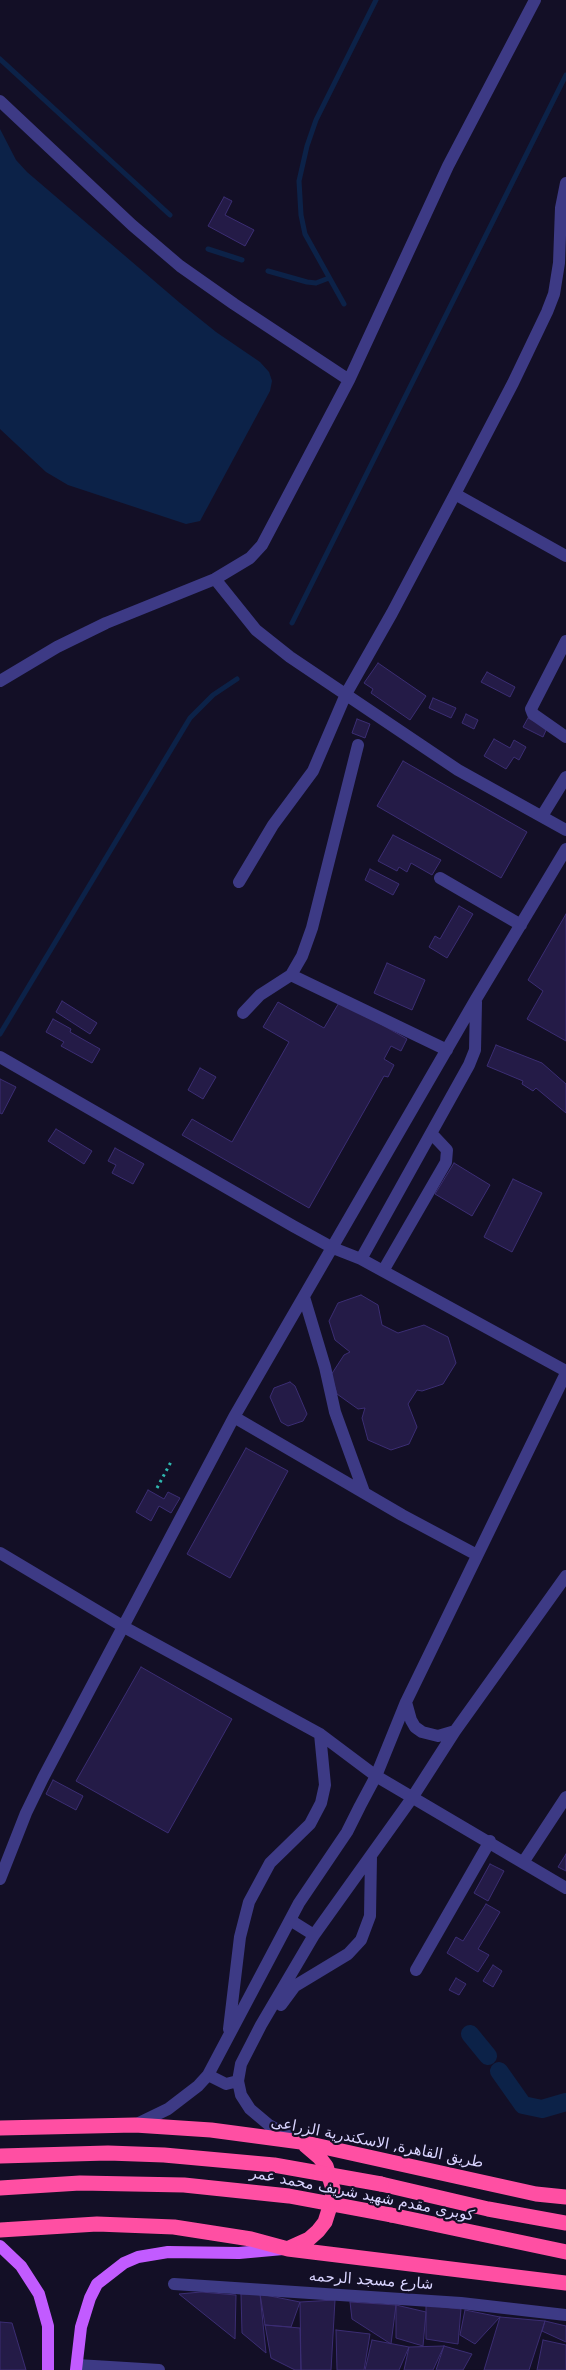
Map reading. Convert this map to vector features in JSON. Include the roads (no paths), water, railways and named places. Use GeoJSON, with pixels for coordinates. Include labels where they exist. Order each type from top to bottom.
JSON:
{"type":"FeatureCollection","features":[{"type":"Feature","properties":{"kind":"highway","name":"طريق القاهرة, الاسكندرية الزراعى"},"geometry":{"type":"LineString","coordinates":[[0,2128],[135,2125],[211,2130],[302,2142],[527,2192],[566,2198]]}},
{"type":"Feature","properties":{"kind":"highway"},"geometry":{"type":"LineString","coordinates":[[288,2248],[304,2242],[318,2231],[325,2222],[332,2200],[332,2189],[326,2166],[302,2142]]}},
{"type":"Feature","properties":{"kind":"highway","name":"كوبرى مقدم شهيد شريف محمد عمر"},"geometry":{"type":"LineString","coordinates":[[0,2156],[108,2153],[182,2156],[274,2165],[381,2184],[488,2209],[566,2223]]}},
{"type":"Feature","properties":{"kind":"highway","name":"كوبرى مقدم شهيد شريف محمد عمر"},"geometry":{"type":"LineString","coordinates":[[0,2188],[80,2183],[184,2185],[288,2196],[391,2215],[566,2252]]}},
{"type":"Feature","properties":{"kind":"highway"},"geometry":{"type":"LineString","coordinates":[[0,2230],[136,2225],[213,2232],[288,2248],[566,2283]]}},
{"type":"Feature","properties":{"kind":"main road"},"geometry":{"type":"LineString","coordinates":[[0,2246],[21,2266],[39,2294],[48,2326],[48,2370]]}},
{"type":"Feature","properties":{"kind":"main road"},"geometry":{"type":"LineString","coordinates":[[76,2367],[81,2327],[90,2298],[97,2284],[124,2263],[138,2257],[161,2252],[239,2253],[288,2248]]}},
{"type":"Feature","properties":{"kind":"street"},"geometry":{"type":"LineString","coordinates":[[0,681],[57,647],[106,623],[215,579],[250,558],[262,545],[349,380],[448,166],[534,0]]}},
{"type":"Feature","properties":{"kind":"street"},"geometry":{"type":"LineString","coordinates":[[0,101],[119,213],[180,266],[349,380]]}},
{"type":"Feature","properties":{"kind":"street"},"geometry":{"type":"LineString","coordinates":[[239,882],[273,825],[313,771],[346,694],[392,613],[513,383],[550,303],[559,264],[560,208],[566,183]]}},
{"type":"Feature","properties":{"kind":"street"},"geometry":{"type":"LineString","coordinates":[[454,494],[566,556]]}},
{"type":"Feature","properties":{"kind":"street"},"geometry":{"type":"LineString","coordinates":[[215,579],[256,630],[290,657],[458,770],[566,830]]}},
{"type":"Feature","properties":{"kind":"street"},"geometry":{"type":"LineString","coordinates":[[566,641],[531,708],[533,714],[566,737]]}},
{"type":"Feature","properties":{"kind":"street"},"geometry":{"type":"LineString","coordinates":[[243,1013],[260,995],[291,975],[302,956],[312,928],[358,744]]}},
{"type":"Feature","properties":{"kind":"street"},"geometry":{"type":"LineString","coordinates":[[542,816],[566,777]]}},
{"type":"Feature","properties":{"kind":"street"},"geometry":{"type":"LineString","coordinates":[[0,1878],[30,1804],[234,1417],[476,999],[566,849]]}},
{"type":"Feature","properties":{"kind":"street"},"geometry":{"type":"LineString","coordinates":[[440,878],[521,925]]}},
{"type":"Feature","properties":{"kind":"street"},"geometry":{"type":"LineString","coordinates":[[291,975],[447,1050]]}},
{"type":"Feature","properties":{"kind":"street"},"geometry":{"type":"LineString","coordinates":[[361,1258],[469,1065],[475,1050],[476,999]]}},
{"type":"Feature","properties":{"kind":"street"},"geometry":{"type":"LineString","coordinates":[[2,1058],[333,1248],[361,1258],[566,1372],[406,1702],[376,1776],[347,1832],[299,1903],[208,2075],[198,2086],[168,2109],[135,2125]]}},
{"type":"Feature","properties":{"kind":"street"},"geometry":{"type":"LineString","coordinates":[[383,1271],[446,1162],[447,1150],[431,1133]]}},
{"type":"Feature","properties":{"kind":"street"},"geometry":{"type":"LineString","coordinates":[[304,1297],[325,1367],[335,1412],[364,1492]]}},
{"type":"Feature","properties":{"kind":"street"},"geometry":{"type":"LineString","coordinates":[[234,1417],[477,1556]]}},
{"type":"Feature","properties":{"kind":"street"},"geometry":{"type":"LineString","coordinates":[[0,1553],[124,1627],[320,1734],[376,1776],[524,1861],[566,1888]]}},
{"type":"Feature","properties":{"kind":"street"},"geometry":{"type":"LineString","coordinates":[[302,2142],[270,2125],[250,2109],[241,2095],[238,2081],[241,2064],[251,2042],[314,1935],[412,1798],[456,1731],[566,1576]]}},
{"type":"Feature","properties":{"kind":"street"},"geometry":{"type":"LineString","coordinates":[[406,1702],[411,1720],[415,1727],[422,1732],[438,1736],[456,1731]]}},
{"type":"Feature","properties":{"kind":"street"},"geometry":{"type":"LineString","coordinates":[[229,2037],[240,1937],[249,1902],[270,1864],[310,1824],[322,1803],[325,1784],[320,1734]]}},
{"type":"Feature","properties":{"kind":"street"},"geometry":{"type":"LineString","coordinates":[[524,1861],[566,1797]]}},
{"type":"Feature","properties":{"kind":"street"},"geometry":{"type":"LineString","coordinates":[[416,1970],[490,1841]]}},
{"type":"Feature","properties":{"kind":"street"},"geometry":{"type":"LineString","coordinates":[[251,2042],[295,1986],[348,1954],[361,1940],[370,1916],[371,1856]]}},
{"type":"Feature","properties":{"kind":"street"},"geometry":{"type":"LineString","coordinates":[[290,1920],[314,1935]]}},
{"type":"Feature","properties":{"kind":"street"},"geometry":{"type":"LineString","coordinates":[[208,2075],[226,2084],[238,2081]]}},
{"type":"Feature","properties":{"kind":"street","name":"شارع مسجد الرحمه"},"geometry":{"type":"LineString","coordinates":[[174,2284],[461,2303],[566,2315]]}},
{"type":"Feature","properties":{"kind":"street"},"geometry":{"type":"LineString","coordinates":[[76,2367],[159,2370]]}},
{"type":"Feature","properties":{"kind":"water"},"geometry":{"type":"Polygon","coordinates":[[[0,129],[16,160],[27,172],[180,303],[216,332],[260,362],[269,372],[272,381],[270,391],[200,521],[186,524],[68,485],[46,472],[0,429],[0,129]]]}},
{"type":"Feature","properties":{"kind":"waterway"},"geometry":{"type":"LineString","coordinates":[[344,304],[305,234],[301,215],[299,181],[307,146],[316,120],[376,0]]}},
{"type":"Feature","properties":{"kind":"waterway"},"geometry":{"type":"LineString","coordinates":[[0,59],[170,215]]}},
{"type":"Feature","properties":{"kind":"waterway"},"geometry":{"type":"LineString","coordinates":[[292,623],[566,75]]}},
{"type":"Feature","properties":{"kind":"waterway"},"geometry":{"type":"LineString","coordinates":[[208,249],[242,260]]}},
{"type":"Feature","properties":{"kind":"waterway"},"geometry":{"type":"LineString","coordinates":[[268,271],[307,282],[316,283],[329,278]]}},
{"type":"Feature","properties":{"kind":"waterway"},"geometry":{"type":"LineString","coordinates":[[0,1034],[190,718],[213,695],[237,679]]}},
{"type":"Feature","properties":{"kind":"waterway"},"geometry":{"type":"LineString","coordinates":[[470,2034],[488,2056]]}},
{"type":"Feature","properties":{"kind":"waterway"},"geometry":{"type":"LineString","coordinates":[[499,2071],[523,2105],[542,2109],[566,2102]]}}]}
